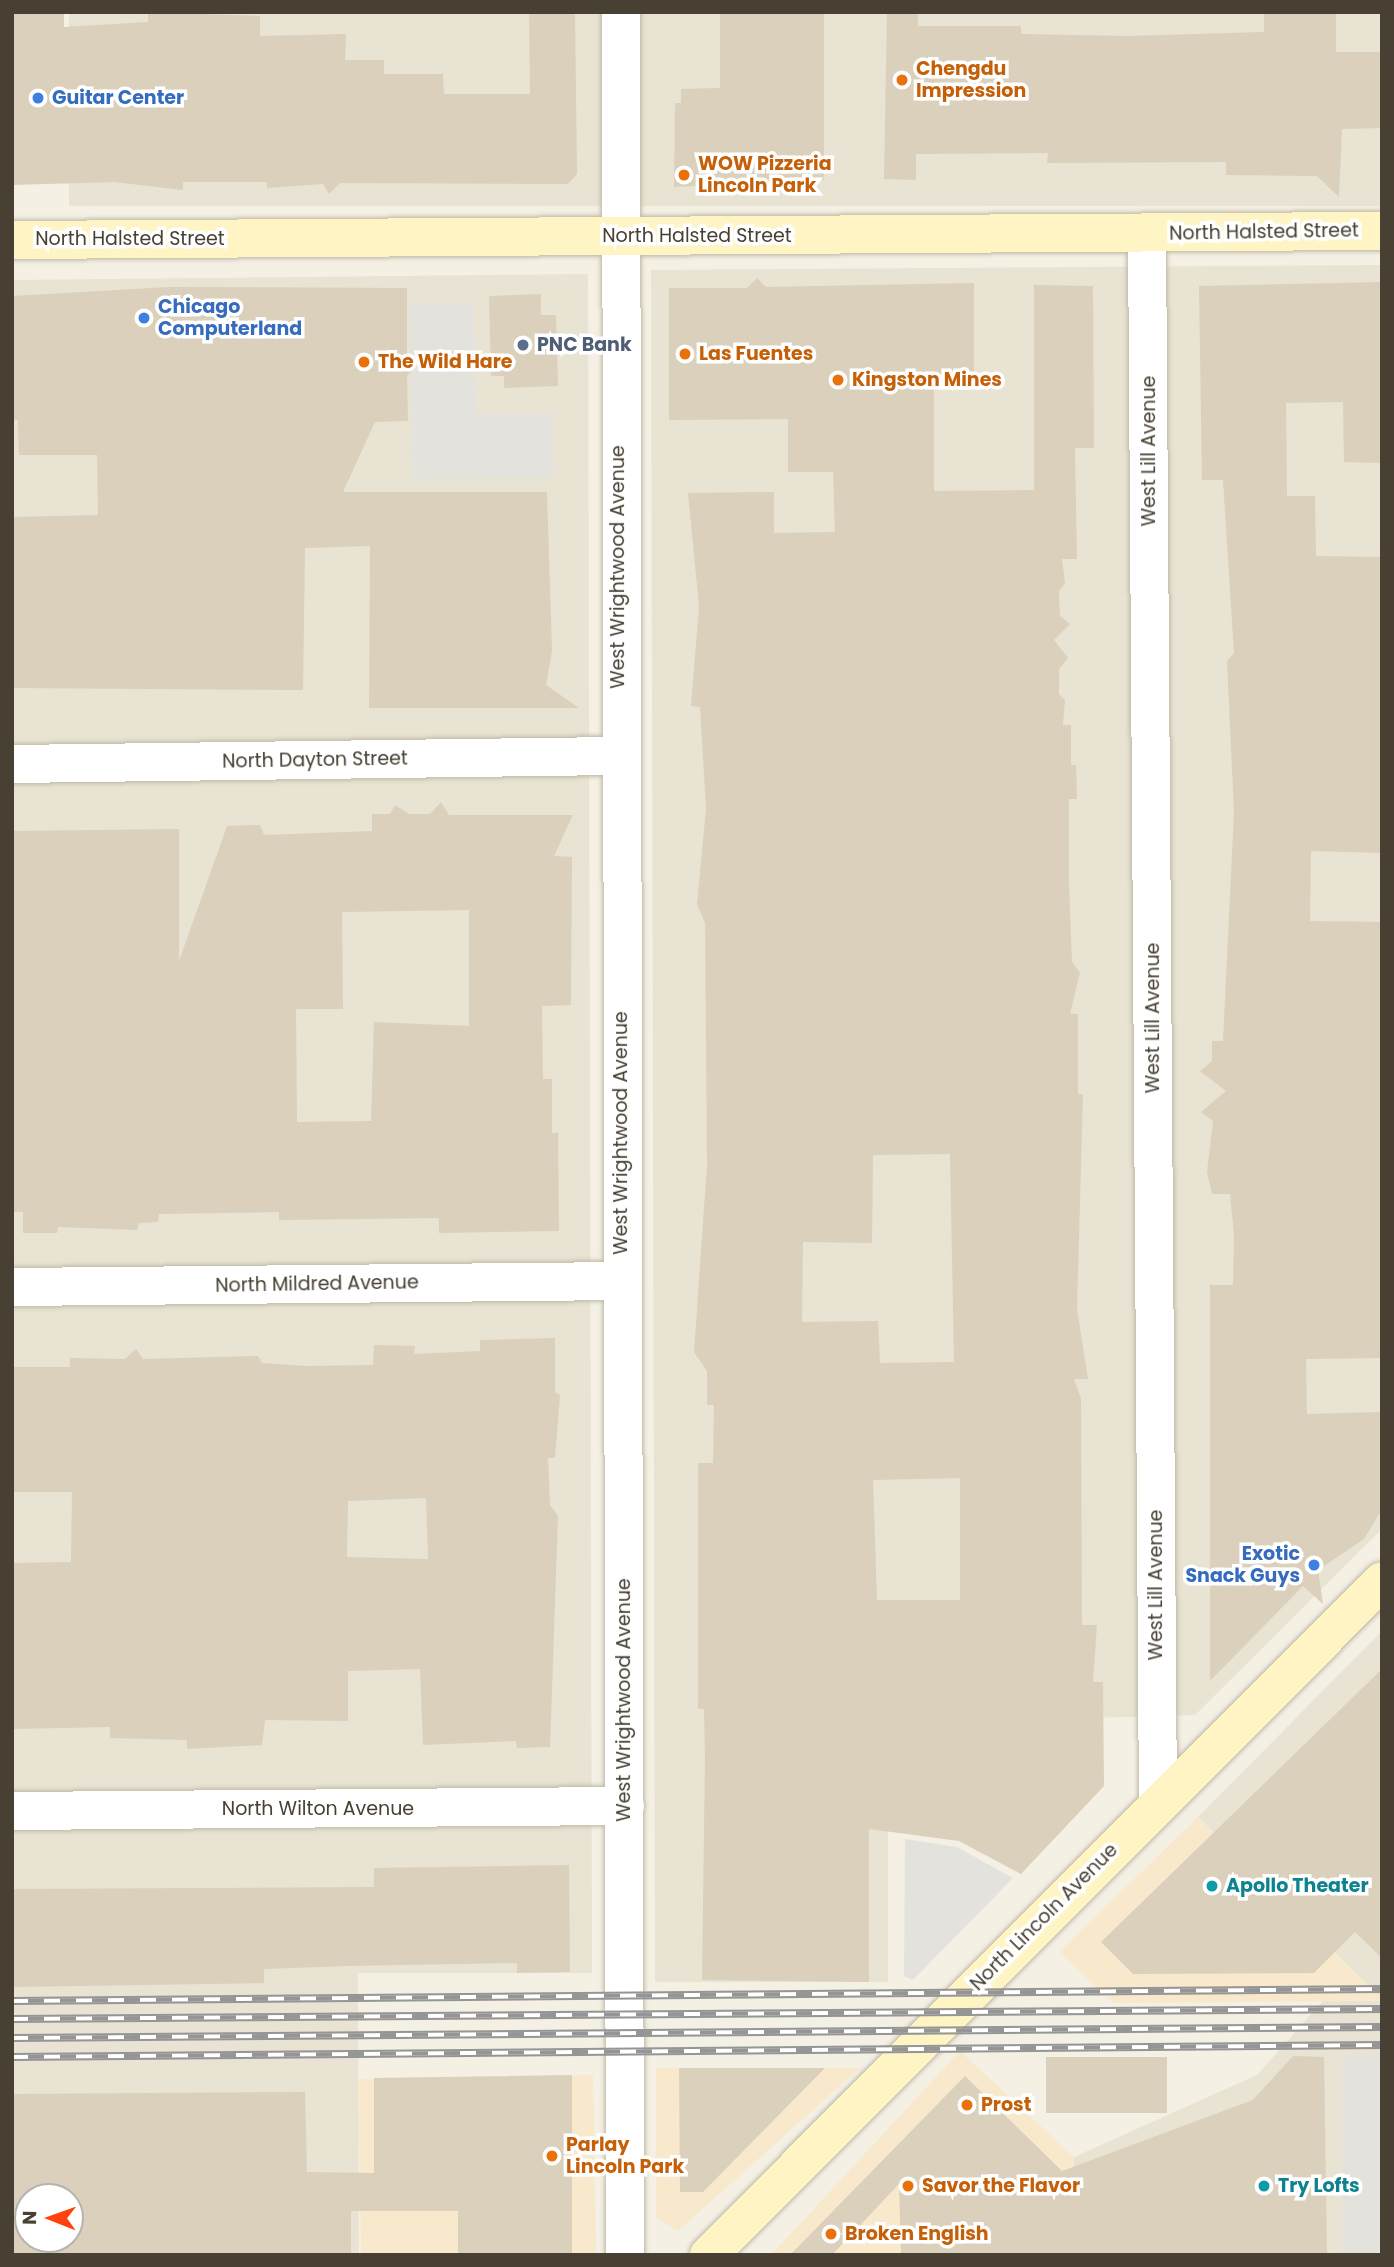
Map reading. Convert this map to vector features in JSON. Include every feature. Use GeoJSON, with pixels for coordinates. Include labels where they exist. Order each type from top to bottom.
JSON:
{"type":"FeatureCollection","features":[{"type":"Feature","properties":{"kind":"main road","name":"North Halsted Street"},"geometry":{"type":"LineString","coordinates":[[12,240],[1382,230]]}},
{"type":"Feature","properties":{"kind":"main road","name":"North Lincoln Avenue"},"geometry":{"type":"LineString","coordinates":[[709,2255],[1382,1580]]}},
{"type":"Feature","properties":{"kind":"street","name":"West Wrightwood Avenue"},"geometry":{"type":"LineString","coordinates":[[621,12],[617,756],[625,1806],[625,2255]]}},
{"type":"Feature","properties":{"kind":"street","name":"West Lill Avenue"},"geometry":{"type":"LineString","coordinates":[[1147,233],[1158,1803]]}},
{"type":"Feature","properties":{"kind":"street","name":"North Dayton Street"},"geometry":{"type":"LineString","coordinates":[[12,764],[617,756]]}},
{"type":"Feature","properties":{"kind":"street","name":"North Mildred Avenue"},"geometry":{"type":"LineString","coordinates":[[12,1287],[622,1281]]}},
{"type":"Feature","properties":{"kind":"street","name":"North Wilton Avenue"},"geometry":{"type":"LineString","coordinates":[[12,1811],[625,1806]]}},
{"type":"Feature","properties":{"kind":"shaded area"},"geometry":{"type":"Polygon","coordinates":[[[69,12],[1382,12],[1382,206],[69,206],[69,12]]]}},
{"type":"Feature","properties":{"kind":"shaded area"},"geometry":{"type":"Polygon","coordinates":[[[1382,265],[1382,1529],[1195,1715],[888,1724],[888,1982],[655,1982],[651,270],[1382,265]]]}},
{"type":"Feature","properties":{"kind":"shaded area"},"geometry":{"type":"Polygon","coordinates":[[[588,274],[592,1973],[358,1973],[359,2255],[12,2255],[12,280],[588,274]]]}},
{"type":"Feature","properties":{"kind":"shaded area"},"geometry":{"type":"Polygon","coordinates":[[[410,303],[474,303],[476,414],[554,413],[554,477],[412,479],[410,303]]]}},
{"type":"Feature","properties":{"kind":"shaded area"},"geometry":{"type":"Polygon","coordinates":[[[1382,1631],[1382,1999],[1198,1817],[1382,1631]]]}},
{"type":"Feature","properties":{"kind":"shaded area"},"geometry":{"type":"Polygon","coordinates":[[[1198,1817],[1382,2001],[1114,2003],[1059,1952],[1198,1817]]]}},
{"type":"Feature","properties":{"kind":"shaded area"},"geometry":{"type":"Polygon","coordinates":[[[905,1839],[957,1847],[1013,1878],[913,1980],[904,1976],[905,1839]]]}},
{"type":"Feature","properties":{"kind":"shaded area"},"geometry":{"type":"Polygon","coordinates":[[[1323,2001],[1382,2001],[1382,2255],[1075,2255],[1074,2157],[1257,2075],[1323,2001]]]}},
{"type":"Feature","properties":{"kind":"shaded area"},"geometry":{"type":"Polygon","coordinates":[[[960,2051],[1074,2157],[1075,2255],[771,2255],[960,2051]]]}},
{"type":"Feature","properties":{"kind":"shaded area"},"geometry":{"type":"Polygon","coordinates":[[[1342,2056],[1382,2056],[1382,2255],[1342,2255],[1342,2056]]]}},
{"type":"Feature","properties":{"kind":"shaded area"},"geometry":{"type":"Polygon","coordinates":[[[656,2068],[860,2068],[678,2231],[656,2217],[656,2068]]]}},
{"type":"Feature","properties":{"kind":"shaded area"},"geometry":{"type":"Polygon","coordinates":[[[593,2075],[596,2255],[361,2255],[358,2079],[593,2075]]]}},
{"type":"Feature","properties":{"kind":"building"},"geometry":{"type":"Polygon","coordinates":[[[12,12],[64,12],[64,27],[148,22],[148,12],[260,16],[260,36],[346,34],[345,60],[384,60],[384,74],[443,74],[444,94],[530,94],[529,12],[575,12],[577,174],[568,184],[340,183],[329,194],[323,184],[267,188],[267,182],[183,182],[183,190],[114,182],[12,185],[12,12]]]}},
{"type":"Feature","properties":{"kind":"building"},"geometry":{"type":"Polygon","coordinates":[[[720,12],[824,12],[824,180],[674,187],[675,103],[681,103],[681,89],[720,88],[720,12]]]}},
{"type":"Feature","properties":{"kind":"building"},"geometry":{"type":"Polygon","coordinates":[[[887,12],[918,12],[918,26],[1021,26],[1021,34],[1128,36],[1264,32],[1264,12],[1336,12],[1336,52],[1382,52],[1382,128],[1342,129],[1339,197],[1317,176],[1226,175],[1226,162],[1047,163],[1048,153],[916,154],[916,180],[884,179],[887,12]]]}},
{"type":"Feature","properties":{"kind":"building"},"geometry":{"type":"Polygon","coordinates":[[[757,278],[766,287],[974,283],[974,372],[959,372],[960,387],[934,388],[934,491],[1034,490],[1034,285],[1093,286],[1094,448],[1075,448],[1077,559],[1062,559],[1065,583],[1059,591],[1060,616],[1070,624],[1054,640],[1068,658],[1059,669],[1059,694],[1065,700],[1063,725],[1071,725],[1071,765],[1076,765],[1077,799],[1069,799],[1069,883],[1072,962],[1080,973],[1070,1014],[1078,1014],[1078,1094],[1083,1094],[1077,1309],[1088,1379],[1074,1379],[1081,1399],[1082,1625],[1097,1625],[1093,1682],[1103,1682],[1104,1786],[1021,1874],[959,1841],[869,1829],[869,1982],[702,1980],[705,1759],[704,1709],[698,1709],[698,1463],[713,1463],[714,1405],[707,1405],[707,1371],[694,1352],[707,1165],[705,923],[697,904],[706,809],[700,707],[691,706],[699,606],[688,493],[774,492],[774,533],[835,532],[833,472],[788,472],[788,419],[669,420],[669,288],[747,288],[757,278]],[[950,1154],[873,1155],[872,1243],[803,1242],[802,1322],[878,1321],[880,1363],[954,1362],[950,1154]],[[960,1478],[873,1480],[877,1600],[960,1600],[960,1478]]]}},
{"type":"Feature","properties":{"kind":"building"},"geometry":{"type":"Polygon","coordinates":[[[1382,282],[1382,463],[1344,462],[1343,402],[1286,403],[1287,496],[1315,496],[1316,556],[1382,557],[1382,853],[1311,851],[1310,921],[1382,922],[1382,1358],[1306,1359],[1307,1414],[1382,1412],[1382,1509],[1364,1539],[1318,1570],[1323,1604],[1303,1586],[1210,1681],[1210,1285],[1233,1285],[1234,1235],[1230,1194],[1212,1194],[1207,1172],[1213,1121],[1201,1112],[1226,1091],[1200,1071],[1212,1061],[1212,1041],[1223,1041],[1234,812],[1227,661],[1234,653],[1223,480],[1202,480],[1199,286],[1382,282]]]}},
{"type":"Feature","properties":{"kind":"building"},"geometry":{"type":"Polygon","coordinates":[[[169,287],[407,288],[407,360],[417,365],[407,376],[408,421],[375,422],[343,492],[547,492],[552,651],[546,685],[579,708],[369,708],[370,546],[305,548],[303,690],[12,688],[12,517],[98,515],[97,455],[19,455],[18,420],[12,419],[12,296],[169,287]]]}},
{"type":"Feature","properties":{"kind":"building","name":"PNC Bank"},"geometry":{"type":"Polygon","coordinates":[[[541,294],[541,315],[556,315],[558,386],[504,388],[504,376],[491,376],[489,296],[541,294]]]}},
{"type":"Feature","properties":{"kind":"building"},"geometry":{"type":"Polygon","coordinates":[[[441,802],[449,815],[573,815],[554,856],[572,857],[571,1005],[542,1006],[543,1079],[552,1079],[552,1133],[558,1133],[559,1231],[439,1233],[439,1218],[279,1220],[279,1212],[159,1214],[158,1222],[139,1223],[137,1230],[58,1227],[57,1233],[23,1233],[23,1212],[12,1212],[12,831],[179,829],[179,961],[227,826],[260,825],[264,835],[372,831],[372,814],[390,814],[395,805],[409,814],[430,814],[441,802]],[[469,910],[342,912],[343,1009],[296,1009],[297,1122],[371,1121],[374,1022],[469,1026],[469,910]]]}},
{"type":"Feature","properties":{"kind":"building"},"geometry":{"type":"Polygon","coordinates":[[[555,1338],[555,1392],[560,1395],[555,1458],[548,1458],[550,1505],[558,1516],[550,1747],[517,1748],[516,1741],[423,1745],[420,1669],[348,1671],[348,1721],[265,1720],[262,1745],[187,1749],[187,1740],[110,1738],[110,1727],[12,1729],[12,1563],[71,1562],[72,1492],[12,1492],[12,1367],[70,1367],[70,1358],[125,1359],[136,1349],[143,1359],[258,1356],[262,1363],[306,1366],[373,1365],[374,1345],[415,1346],[414,1354],[480,1351],[480,1340],[555,1338]],[[426,1498],[348,1501],[347,1557],[428,1559],[426,1498]]]}},
{"type":"Feature","properties":{"kind":"building"},"geometry":{"type":"Polygon","coordinates":[[[1382,1669],[1382,1958],[1355,1932],[1314,1973],[1133,1974],[1101,1942],[1382,1669]]]}},
{"type":"Feature","properties":{"kind":"building"},"geometry":{"type":"Polygon","coordinates":[[[569,1865],[570,1972],[517,1973],[517,1963],[347,1966],[264,1969],[264,1983],[12,1987],[12,1889],[374,1887],[374,1868],[569,1865]]]}},
{"type":"Feature","properties":{"kind":"building"},"geometry":{"type":"Polygon","coordinates":[[[1293,2056],[1324,2057],[1327,2255],[901,2255],[899,2184],[832,2255],[790,2255],[965,2076],[1062,2171],[1253,2100],[1293,2056]]]}},
{"type":"Feature","properties":{"kind":"building"},"geometry":{"type":"Polygon","coordinates":[[[1046,2057],[1167,2057],[1167,2113],[1046,2113],[1046,2057]]]}},
{"type":"Feature","properties":{"kind":"building"},"geometry":{"type":"Polygon","coordinates":[[[679,2068],[825,2068],[703,2192],[680,2192],[679,2068]]]}},
{"type":"Feature","properties":{"kind":"building"},"geometry":{"type":"Polygon","coordinates":[[[572,2075],[572,2255],[458,2255],[458,2211],[351,2211],[351,2255],[12,2255],[12,2094],[305,2092],[307,2172],[374,2173],[374,2078],[572,2075]]]}},
{"type":"Feature","properties":{"kind":"railway"},"geometry":{"type":"LineString","coordinates":[[12,2001],[1382,1989]]}},
{"type":"Feature","properties":{"kind":"railway"},"geometry":{"type":"LineString","coordinates":[[12,2019],[1382,2009]]}},
{"type":"Feature","properties":{"kind":"railway"},"geometry":{"type":"LineString","coordinates":[[12,2038],[1382,2027]]}},
{"type":"Feature","properties":{"kind":"railway"},"geometry":{"type":"LineString","coordinates":[[12,2057],[1382,2045]]}},
{"type":"Feature","properties":{"kind":"place","name":"Chengdu Impression"},"geometry":{"type":"Point","coordinates":[902,80]}},
{"type":"Feature","properties":{"kind":"place","name":"Guitar Center"},"geometry":{"type":"Point","coordinates":[38,98]}},
{"type":"Feature","properties":{"kind":"place","name":"WOW Pizzeria Lincoln Park"},"geometry":{"type":"Point","coordinates":[684,175]}},
{"type":"Feature","properties":{"kind":"place","name":"Chicago Computerland"},"geometry":{"type":"Point","coordinates":[144,318]}},
{"type":"Feature","properties":{"kind":"place","name":"PNC Bank"},"geometry":{"type":"Point","coordinates":[523,345]}},
{"type":"Feature","properties":{"kind":"place","name":"Las Fuentes"},"geometry":{"type":"Point","coordinates":[685,354]}},
{"type":"Feature","properties":{"kind":"place","name":"The Wild Hare"},"geometry":{"type":"Point","coordinates":[364,362]}},
{"type":"Feature","properties":{"kind":"place","name":"Kingston Mines"},"geometry":{"type":"Point","coordinates":[838,380]}},
{"type":"Feature","properties":{"kind":"place","name":"Exotic Snack Guys"},"geometry":{"type":"Point","coordinates":[1314,1565]}},
{"type":"Feature","properties":{"kind":"place","name":"Apollo Theater"},"geometry":{"type":"Point","coordinates":[1212,1886]}},
{"type":"Feature","properties":{"kind":"place","name":"Prost"},"geometry":{"type":"Point","coordinates":[967,2105]}},
{"type":"Feature","properties":{"kind":"place","name":"Parlay Lincoln Park"},"geometry":{"type":"Point","coordinates":[552,2156]}},
{"type":"Feature","properties":{"kind":"place","name":"Savor the Flavor"},"geometry":{"type":"Point","coordinates":[908,2186]}},
{"type":"Feature","properties":{"kind":"place","name":"Try Lofts"},"geometry":{"type":"Point","coordinates":[1264,2186]}},
{"type":"Feature","properties":{"kind":"place","name":"Broken English"},"geometry":{"type":"Point","coordinates":[831,2234]}}]}
